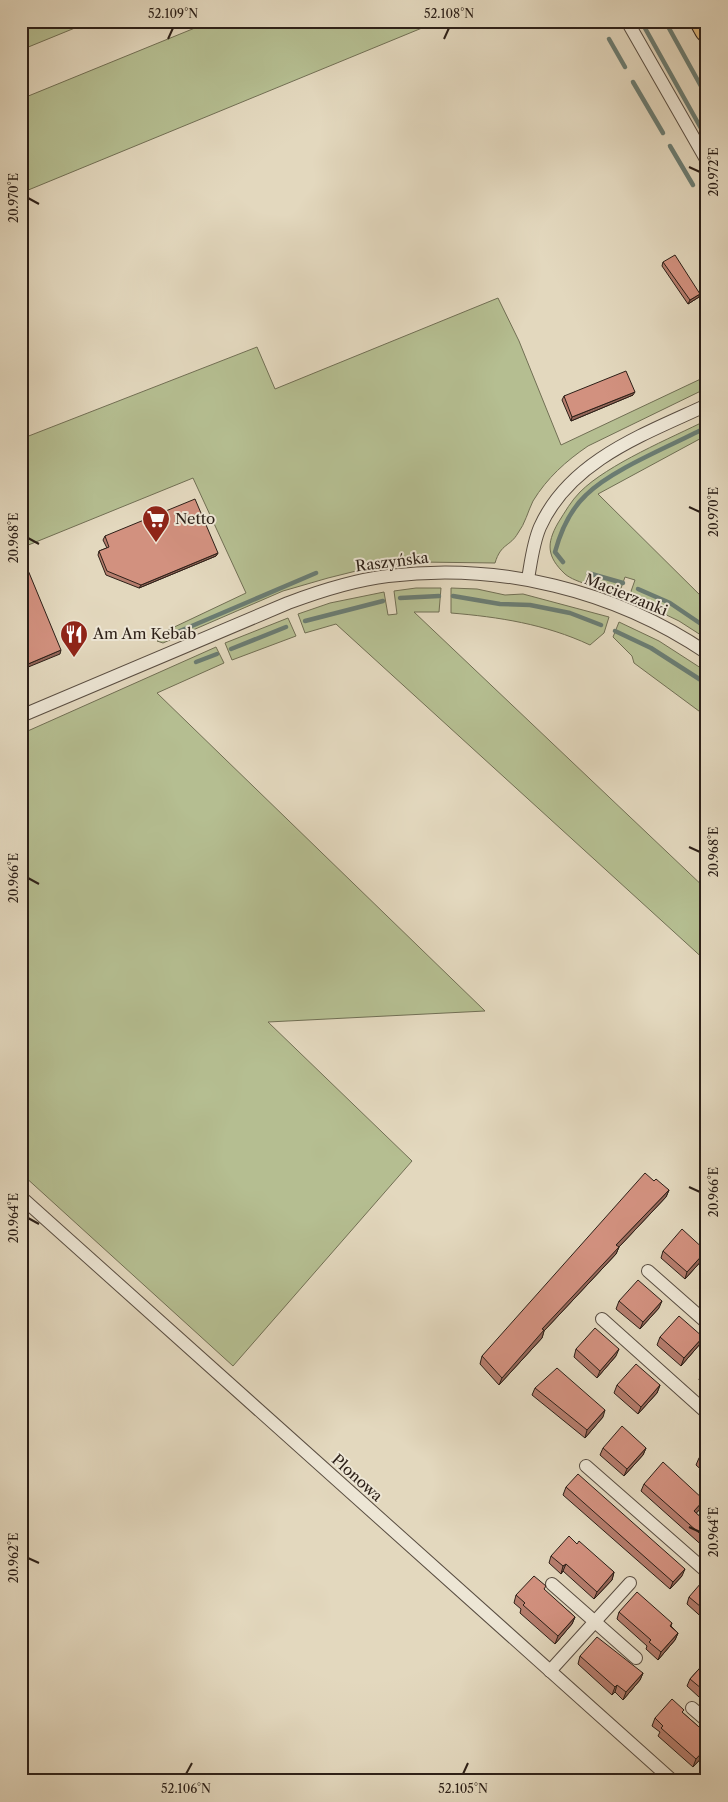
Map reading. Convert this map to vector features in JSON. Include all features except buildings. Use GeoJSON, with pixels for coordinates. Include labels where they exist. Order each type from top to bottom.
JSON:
{"type":"FeatureCollection","features":[{"type":"Feature","properties":{"kind":"highway"},"geometry":{"type":"LineString","coordinates":[[702,21],[707,30]]}},
{"type":"Feature","properties":{"kind":"street"},"geometry":{"type":"LineString","coordinates":[[627,21],[707,161]]}},
{"type":"Feature","properties":{"kind":"street"},"geometry":{"type":"LineString","coordinates":[[528,579],[539,529],[548,511],[575,477],[598,460],[707,405]]}},
{"type":"Feature","properties":{"kind":"street","name":"Raszyńska"},"geometry":{"type":"LineString","coordinates":[[21,716],[224,629],[288,603],[332,588],[387,576],[423,573],[483,574],[528,579]]}},
{"type":"Feature","properties":{"kind":"street","name":"Macierzanki"},"geometry":{"type":"LineString","coordinates":[[528,579],[620,606],[654,621],[707,653]]}},
{"type":"Feature","properties":{"kind":"street","name":"Plonowa"},"geometry":{"type":"LineString","coordinates":[[21,1197],[673,1781]]}},
{"type":"Feature","properties":{"kind":"street"},"geometry":{"type":"LineString","coordinates":[[648,1271],[707,1323]]}},
{"type":"Feature","properties":{"kind":"street"},"geometry":{"type":"LineString","coordinates":[[602,1319],[707,1413]]}},
{"type":"Feature","properties":{"kind":"street"},"geometry":{"type":"LineString","coordinates":[[586,1466],[707,1572]]}},
{"type":"Feature","properties":{"kind":"street"},"geometry":{"type":"LineString","coordinates":[[550,1671],[630,1583]]}},
{"type":"Feature","properties":{"kind":"street"},"geometry":{"type":"LineString","coordinates":[[552,1584],[636,1658]]}},
{"type":"Feature","properties":{"kind":"street"},"geometry":{"type":"LineString","coordinates":[[692,1708],[707,1721]]}},
{"type":"Feature","properties":{"kind":"street"},"geometry":{"type":"LineString","coordinates":[[701,1781],[707,1774]]}},
{"type":"Feature","properties":{"kind":"green space"},"geometry":{"type":"Polygon","coordinates":[[[36,21],[92,21],[21,50],[21,27],[36,21]]]}},
{"type":"Feature","properties":{"kind":"green space"},"geometry":{"type":"Polygon","coordinates":[[[212,21],[439,21],[21,193],[21,99],[212,21]]]}},
{"type":"Feature","properties":{"kind":"green space"},"geometry":{"type":"Polygon","coordinates":[[[498,298],[519,341],[561,445],[707,376],[707,388],[588,446],[572,458],[551,477],[538,493],[525,522],[512,541],[500,552],[495,563],[419,562],[368,568],[283,591],[163,643],[157,641],[169,636],[168,630],[246,593],[193,478],[21,548],[21,439],[257,347],[275,389],[498,298]]]}},
{"type":"Feature","properties":{"kind":"green space"},"geometry":{"type":"Polygon","coordinates":[[[707,420],[707,435],[598,494],[707,602],[707,639],[679,621],[629,597],[635,580],[625,577],[619,594],[583,583],[565,574],[552,556],[550,544],[554,531],[568,507],[580,492],[592,482],[640,452],[707,420]]]}},
{"type":"Feature","properties":{"kind":"green space"},"geometry":{"type":"Polygon","coordinates":[[[416,588],[441,588],[439,612],[414,612],[707,890],[707,962],[336,624],[305,633],[298,614],[330,603],[384,592],[388,615],[397,614],[394,591],[416,588]]]}},
{"type":"Feature","properties":{"kind":"green space"},"geometry":{"type":"Polygon","coordinates":[[[451,588],[477,589],[505,595],[523,594],[609,617],[604,633],[590,645],[556,632],[522,623],[451,613],[451,588]]]}},
{"type":"Feature","properties":{"kind":"green space"},"geometry":{"type":"Polygon","coordinates":[[[288,618],[296,636],[232,660],[225,643],[288,618]]]}},
{"type":"Feature","properties":{"kind":"green space"},"geometry":{"type":"Polygon","coordinates":[[[619,622],[659,641],[707,672],[707,717],[634,663],[632,656],[613,637],[619,622]]]}},
{"type":"Feature","properties":{"kind":"green space"},"geometry":{"type":"Polygon","coordinates":[[[216,647],[224,663],[157,693],[485,1011],[268,1022],[412,1161],[233,1366],[23,1175],[21,1170],[21,734],[216,647]]]}},
{"type":"Feature","properties":{"kind":"waterway"},"geometry":{"type":"LineString","coordinates":[[641,21],[707,139]]}},
{"type":"Feature","properties":{"kind":"waterway"},"geometry":{"type":"LineString","coordinates":[[665,21],[707,97]]}},
{"type":"Feature","properties":{"kind":"waterway"},"geometry":{"type":"LineString","coordinates":[[609,39],[625,67]]}},
{"type":"Feature","properties":{"kind":"waterway"},"geometry":{"type":"LineString","coordinates":[[633,82],[663,133]]}},
{"type":"Feature","properties":{"kind":"waterway"},"geometry":{"type":"LineString","coordinates":[[670,146],[693,185]]}},
{"type":"Feature","properties":{"kind":"waterway"},"geometry":{"type":"LineString","coordinates":[[563,562],[555,552],[557,544],[571,514],[586,495],[597,485],[627,467],[707,427]]}},
{"type":"Feature","properties":{"kind":"waterway"},"geometry":{"type":"LineString","coordinates":[[173,634],[316,573]]}},
{"type":"Feature","properties":{"kind":"waterway"},"geometry":{"type":"LineString","coordinates":[[588,573],[623,583]]}},
{"type":"Feature","properties":{"kind":"waterway"},"geometry":{"type":"LineString","coordinates":[[638,589],[670,603],[707,628]]}},
{"type":"Feature","properties":{"kind":"waterway"},"geometry":{"type":"LineString","coordinates":[[400,598],[439,596]]}},
{"type":"Feature","properties":{"kind":"waterway"},"geometry":{"type":"LineString","coordinates":[[453,596],[500,604],[530,605],[570,613],[601,625]]}},
{"type":"Feature","properties":{"kind":"waterway"},"geometry":{"type":"LineString","coordinates":[[305,621],[383,601]]}},
{"type":"Feature","properties":{"kind":"waterway"},"geometry":{"type":"LineString","coordinates":[[231,649],[286,627]]}},
{"type":"Feature","properties":{"kind":"waterway"},"geometry":{"type":"LineString","coordinates":[[615,631],[651,648],[707,684]]}},
{"type":"Feature","properties":{"kind":"waterway"},"geometry":{"type":"LineString","coordinates":[[196,662],[217,654]]}},
{"type":"Feature","properties":{"kind":"place","name":"Netto"},"geometry":{"type":"Point","coordinates":[156,543]}},
{"type":"Feature","properties":{"kind":"place","name":"Am Am Kebab"},"geometry":{"type":"Point","coordinates":[74,658]}}]}
